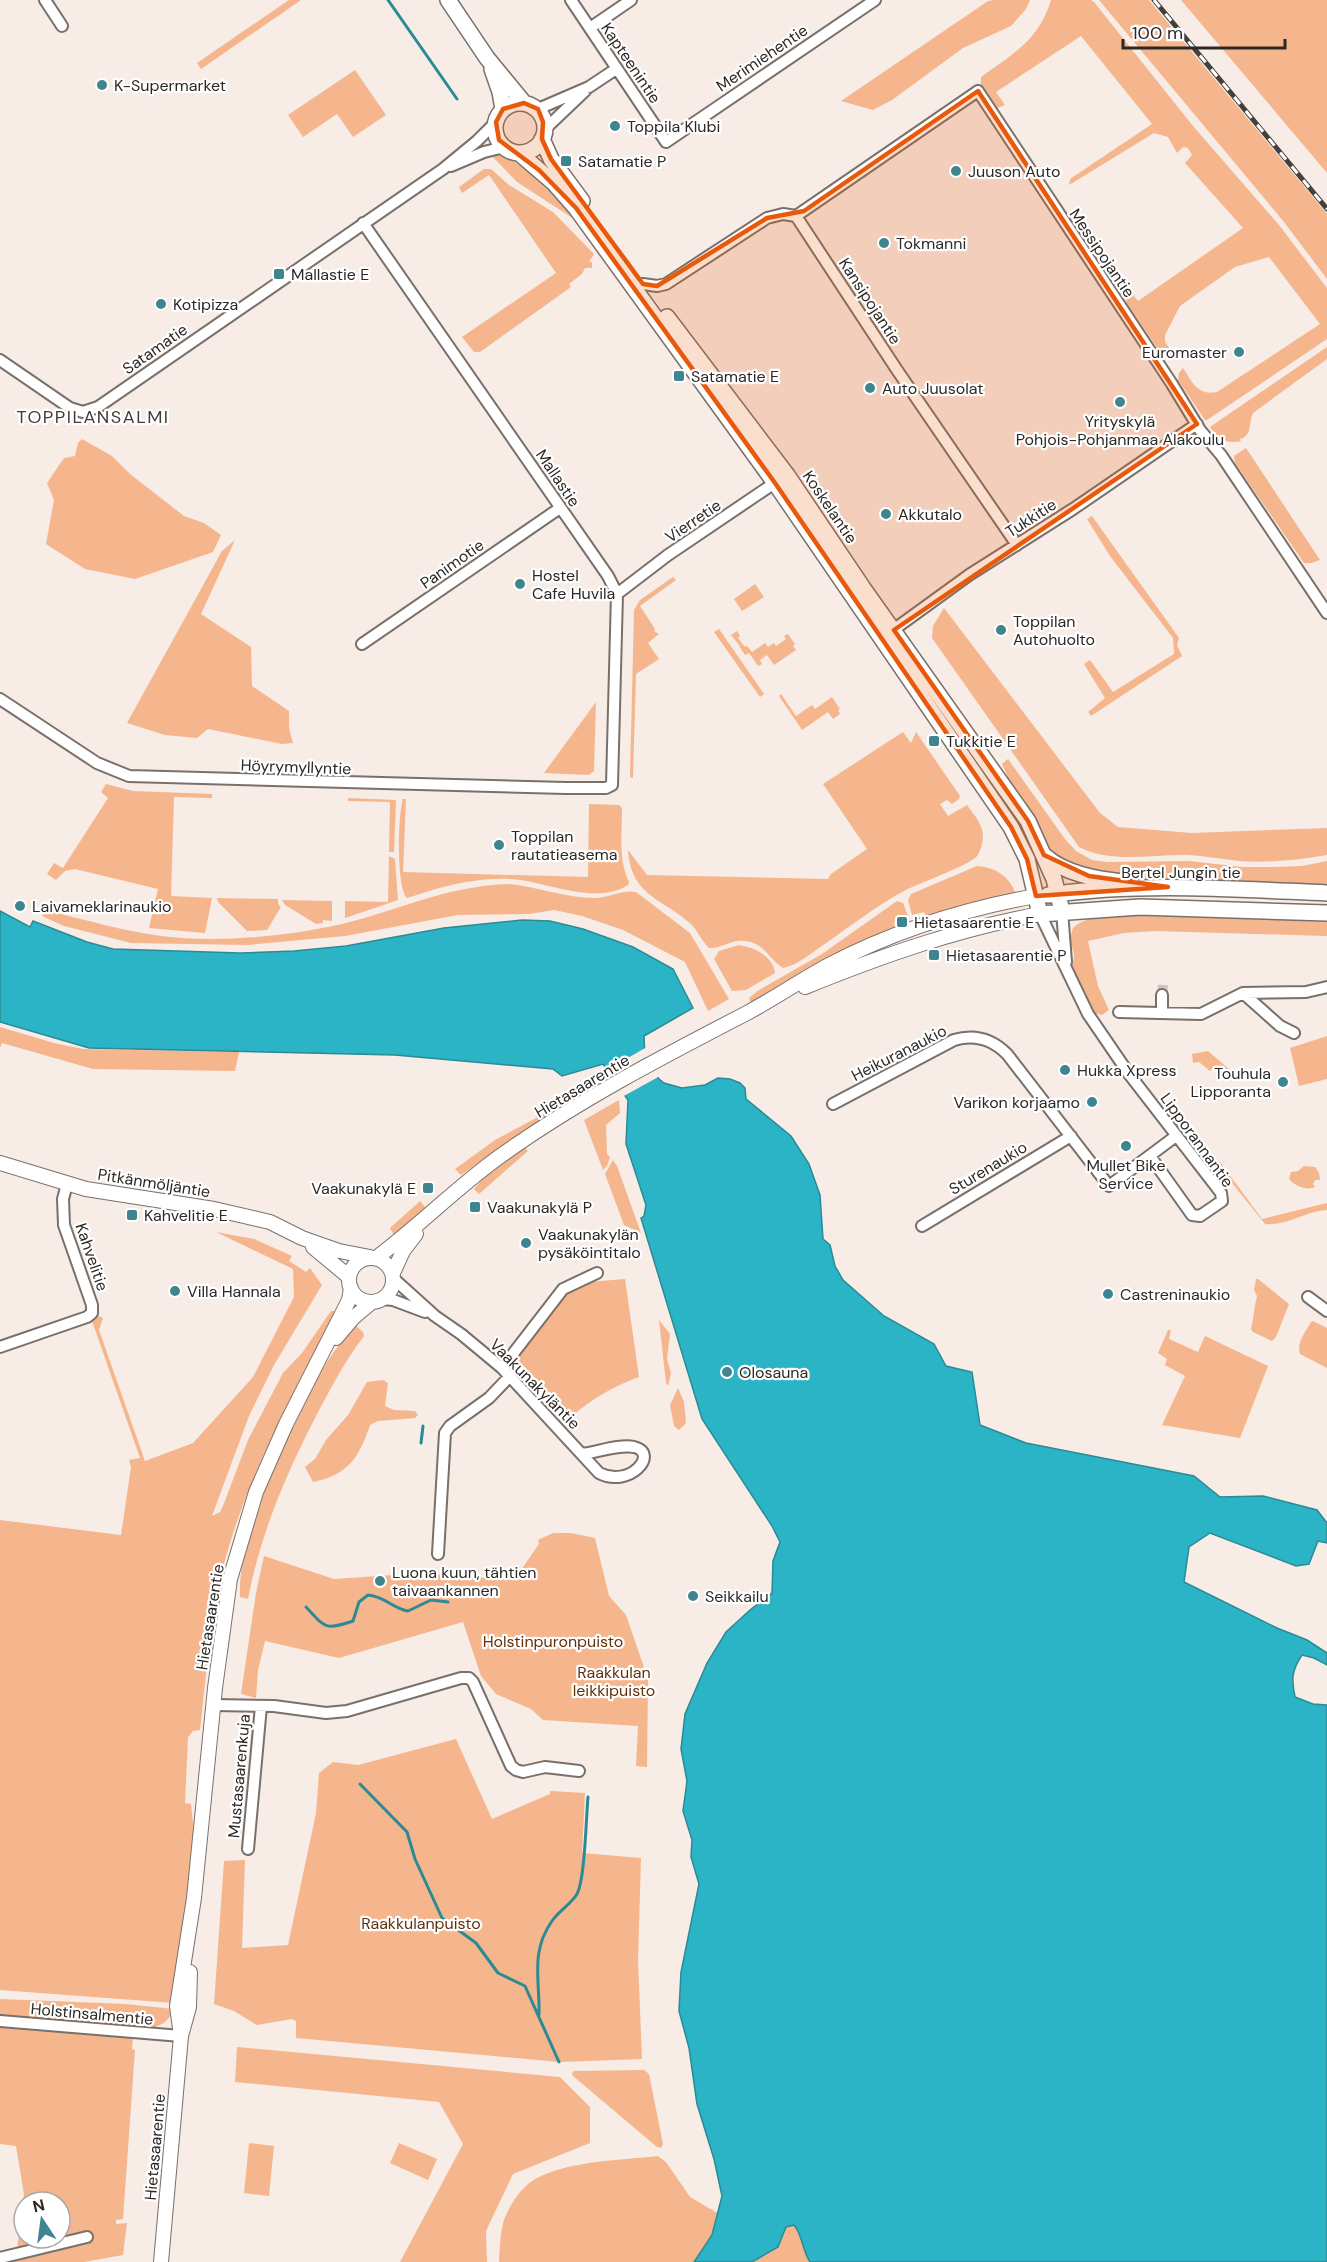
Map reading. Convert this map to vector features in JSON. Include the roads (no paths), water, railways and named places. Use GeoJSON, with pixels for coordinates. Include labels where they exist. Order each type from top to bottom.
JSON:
{"type":"FeatureCollection","features":[{"type":"Feature","properties":{"kind":"main road"},"geometry":{"type":"LineString","coordinates":[[448,0],[487,58],[542,115],[543,135],[537,146],[519,153],[504,147],[496,133],[500,92],[487,58]]}},
{"type":"Feature","properties":{"kind":"main road"},"geometry":{"type":"LineString","coordinates":[[499,115],[512,105],[531,106]]}},
{"type":"Feature","properties":{"kind":"main road","name":"Koskelantie"},"geometry":{"type":"LineString","coordinates":[[543,135],[551,159],[614,253],[863,588],[888,634],[1011,827],[1027,859],[1040,914]]}},
{"type":"Feature","properties":{"kind":"main road","name":"Koskelantie"},"geometry":{"type":"LineString","coordinates":[[519,153],[554,183],[614,253]]}},
{"type":"Feature","properties":{"kind":"main road","name":"Koskelantie"},"geometry":{"type":"LineString","coordinates":[[628,272],[643,284],[781,479]]}},
{"type":"Feature","properties":{"kind":"main road","name":"Koskelantie"},"geometry":{"type":"LineString","coordinates":[[888,634],[1028,821],[1044,855],[1058,893],[1062,912]]}},
{"type":"Feature","properties":{"kind":"main road"},"geometry":{"type":"LineString","coordinates":[[1044,855],[1063,868],[1089,876],[1168,887]]}},
{"type":"Feature","properties":{"kind":"main road","name":"Bertel Jungin tie"},"geometry":{"type":"LineString","coordinates":[[1036,896],[1168,887],[1327,893]]}},
{"type":"Feature","properties":{"kind":"main road"},"geometry":{"type":"LineString","coordinates":[[1040,914],[1140,907],[1327,913]]}},
{"type":"Feature","properties":{"kind":"street"},"geometry":{"type":"LineString","coordinates":[[45,0],[63,26]]}},
{"type":"Feature","properties":{"kind":"street","name":"Kapteenintie"},"geometry":{"type":"LineString","coordinates":[[571,0],[666,142]]}},
{"type":"Feature","properties":{"kind":"street"},"geometry":{"type":"LineString","coordinates":[[590,28],[631,0]]}},
{"type":"Feature","properties":{"kind":"street","name":"Merimiehentie"},"geometry":{"type":"LineString","coordinates":[[666,142],[875,0]]}},
{"type":"Feature","properties":{"kind":"street"},"geometry":{"type":"LineString","coordinates":[[543,135],[589,87],[616,69]]}},
{"type":"Feature","properties":{"kind":"street"},"geometry":{"type":"LineString","coordinates":[[531,106],[589,87]]}},
{"type":"Feature","properties":{"kind":"street","name":"Messipojantie"},"geometry":{"type":"LineString","coordinates":[[796,216],[978,91],[1197,424],[1221,455],[1327,613]]}},
{"type":"Feature","properties":{"kind":"street","name":"Satamatie"},"geometry":{"type":"LineString","coordinates":[[0,360],[70,408],[91,410],[443,169],[477,141],[499,115]]}},
{"type":"Feature","properties":{"kind":"street","name":"Satamatie"},"geometry":{"type":"LineString","coordinates":[[443,169],[484,152],[504,147]]}},
{"type":"Feature","properties":{"kind":"street"},"geometry":{"type":"LineString","coordinates":[[643,284],[657,286],[666,284],[768,218],[783,214],[796,216]]}},
{"type":"Feature","properties":{"kind":"street","name":"Kansipojantie"},"geometry":{"type":"LineString","coordinates":[[796,216],[808,231],[897,370],[1017,545]]}},
{"type":"Feature","properties":{"kind":"street","name":"Mallastie"},"geometry":{"type":"LineString","coordinates":[[363,223],[608,576],[617,594]]}},
{"type":"Feature","properties":{"kind":"street","name":"Tukkitie"},"geometry":{"type":"LineString","coordinates":[[888,634],[969,575],[1197,424]]}},
{"type":"Feature","properties":{"kind":"street","name":"Vierretie"},"geometry":{"type":"LineString","coordinates":[[617,594],[668,555],[781,479]]}},
{"type":"Feature","properties":{"kind":"street","name":"Panimotie"},"geometry":{"type":"LineString","coordinates":[[362,644],[560,508]]}},
{"type":"Feature","properties":{"kind":"street","name":"Höyrymyllyntie"},"geometry":{"type":"LineString","coordinates":[[0,699],[97,763],[129,777],[606,788],[612,785],[617,594]]}},
{"type":"Feature","properties":{"kind":"street","name":"Hietasaarentie"},"geometry":{"type":"LineString","coordinates":[[373,1258],[430,1216],[462,1186],[498,1158],[546,1125],[828,966],[906,929],[1036,896]]}},
{"type":"Feature","properties":{"kind":"street","name":"Lipporannantie"},"geometry":{"type":"LineString","coordinates":[[1062,912],[1064,950],[1069,977]]}},
{"type":"Feature","properties":{"kind":"street","name":"Hietasaarentie"},"geometry":{"type":"LineString","coordinates":[[764,1004],[910,946],[972,928],[1040,914]]}},
{"type":"Feature","properties":{"kind":"street","name":"Lipporannantie"},"geometry":{"type":"LineString","coordinates":[[1040,914],[1088,1014],[1176,1136],[1221,1193],[1222,1201],[1200,1216],[1192,1215],[1150,1156]]}},
{"type":"Feature","properties":{"kind":"street"},"geometry":{"type":"LineString","coordinates":[[1119,1012],[1201,1014],[1243,993],[1306,992],[1327,987]]}},
{"type":"Feature","properties":{"kind":"street"},"geometry":{"type":"LineString","coordinates":[[1243,993],[1280,1026],[1294,1033]]}},
{"type":"Feature","properties":{"kind":"street"},"geometry":{"type":"LineString","coordinates":[[1162,995],[1162,1013]]}},
{"type":"Feature","properties":{"kind":"street","name":"Heikuranaukio"},"geometry":{"type":"LineString","coordinates":[[833,1104],[954,1040],[968,1037],[996,1044],[1007,1054],[1071,1136]]}},
{"type":"Feature","properties":{"kind":"street"},"geometry":{"type":"LineString","coordinates":[[1071,1136],[1109,1186],[1176,1136]]}},
{"type":"Feature","properties":{"kind":"street","name":"Sturenaukio"},"geometry":{"type":"LineString","coordinates":[[922,1226],[1071,1136]]}},
{"type":"Feature","properties":{"kind":"street","name":"Pitkänmöljäntie"},"geometry":{"type":"LineString","coordinates":[[0,1163],[86,1189],[214,1209],[270,1222],[302,1238],[352,1255],[373,1258]]}},
{"type":"Feature","properties":{"kind":"street","name":"Kahvelitie"},"geometry":{"type":"LineString","coordinates":[[0,1347],[87,1317],[92,1312],[92,1305],[64,1226],[63,1199],[67,1184]]}},
{"type":"Feature","properties":{"kind":"street","name":"Hietasaarentie"},"geometry":{"type":"LineString","coordinates":[[393,1276],[403,1251],[430,1216]]}},
{"type":"Feature","properties":{"kind":"street","name":"Pitkänmöljäntie"},"geometry":{"type":"LineString","coordinates":[[302,1238],[350,1282]]}},
{"type":"Feature","properties":{"kind":"street"},"geometry":{"type":"LineString","coordinates":[[373,1258],[387,1263],[393,1276],[391,1290],[377,1300],[357,1297],[350,1282],[354,1266],[359,1261],[373,1258]]}},
{"type":"Feature","properties":{"kind":"street"},"geometry":{"type":"LineString","coordinates":[[438,1554],[445,1433],[450,1426],[489,1398],[563,1289],[597,1273]]}},
{"type":"Feature","properties":{"kind":"street","name":"Vaakunakyläntie"},"geometry":{"type":"LineString","coordinates":[[393,1276],[435,1316],[461,1334],[506,1372],[582,1454],[600,1473],[618,1478],[636,1471],[644,1459],[642,1451],[628,1447],[582,1454]]}},
{"type":"Feature","properties":{"kind":"street","name":"Hietasaarentie"},"geometry":{"type":"LineString","coordinates":[[161,2260],[181,2036],[189,2007],[194,1898],[214,1705],[229,1590],[242,1535],[256,1492],[286,1424],[349,1300],[350,1282]]}},
{"type":"Feature","properties":{"kind":"street"},"geometry":{"type":"LineString","coordinates":[[1308,1297],[1327,1311]]}},
{"type":"Feature","properties":{"kind":"street","name":"Hietasaarentie"},"geometry":{"type":"LineString","coordinates":[[319,1358],[353,1318],[377,1300]]}},
{"type":"Feature","properties":{"kind":"street","name":"Vaakunakyläntie"},"geometry":{"type":"LineString","coordinates":[[377,1300],[393,1300],[435,1316]]}},
{"type":"Feature","properties":{"kind":"street"},"geometry":{"type":"LineString","coordinates":[[214,1705],[261,1706],[326,1713],[347,1711],[461,1678],[469,1678],[473,1682],[511,1766],[523,1772],[545,1767],[579,1771]]}},
{"type":"Feature","properties":{"kind":"street","name":"Mustasaarenkuja"},"geometry":{"type":"LineString","coordinates":[[248,1849],[261,1706]]}},
{"type":"Feature","properties":{"kind":"street","name":"Holstinsalmentie"},"geometry":{"type":"LineString","coordinates":[[0,2021],[181,2036]]}},
{"type":"Feature","properties":{"kind":"street"},"geometry":{"type":"LineString","coordinates":[[0,2258],[87,2237]]}},
{"type":"Feature","properties":{"kind":"water"},"geometry":{"type":"Polygon","coordinates":[[[0,911],[30,927],[33,921],[87,942],[113,949],[240,953],[294,951],[346,946],[444,928],[522,920],[550,921],[583,929],[633,947],[673,969],[693,1008],[644,1036],[645,1059],[659,1079],[664,1083],[682,1088],[705,1085],[718,1078],[740,1083],[745,1088],[746,1099],[791,1136],[809,1164],[820,1195],[823,1239],[830,1245],[835,1266],[843,1280],[884,1316],[934,1344],[946,1366],[972,1372],[980,1425],[1026,1443],[1194,1476],[1220,1497],[1263,1496],[1317,1510],[1327,1523],[1327,1543],[1318,1541],[1309,1564],[1296,1566],[1210,1533],[1189,1547],[1184,1582],[1277,1628],[1307,1640],[1327,1653],[1327,1665],[1302,1655],[1294,1670],[1293,1685],[1295,1697],[1313,1704],[1327,1705],[1327,2262],[810,2262],[794,2225],[786,2227],[778,2247],[752,2262],[694,2262],[712,2235],[722,2196],[714,2159],[697,2104],[689,2048],[679,2011],[681,1972],[699,1884],[691,1857],[692,1840],[683,1811],[687,1781],[681,1749],[685,1714],[707,1663],[726,1632],[772,1593],[773,1561],[780,1542],[772,1526],[702,1419],[641,1218],[644,1216],[646,1205],[626,1144],[628,1100],[603,1064],[562,1076],[553,1069],[395,1055],[89,1048],[0,1022],[0,911]]]}},
{"type":"Feature","properties":{"kind":"waterway"},"geometry":{"type":"LineString","coordinates":[[388,0],[457,99]]}},
{"type":"Feature","properties":{"kind":"waterway"},"geometry":{"type":"LineString","coordinates":[[421,1443],[423,1426]]}},
{"type":"Feature","properties":{"kind":"waterway"},"geometry":{"type":"LineString","coordinates":[[306,1607],[322,1623],[336,1626],[353,1621],[359,1602],[368,1595],[408,1611],[431,1600],[448,1602]]}},
{"type":"Feature","properties":{"kind":"waterway"},"geometry":{"type":"LineString","coordinates":[[360,1784],[407,1832],[415,1859],[442,1918],[476,1943],[498,1973],[525,1986],[559,2062]]}},
{"type":"Feature","properties":{"kind":"waterway"},"geometry":{"type":"LineString","coordinates":[[539,2015],[538,1955],[545,1933],[552,1921],[574,1898],[580,1886],[588,1797]]}},
{"type":"Feature","properties":{"kind":"tunnel"},"geometry":{"type":"LineString","coordinates":[[1162,995],[1163,985]]}},
{"type":"Feature","properties":{"kind":"railway"},"geometry":{"type":"LineString","coordinates":[[1154,0],[1327,209]]}},
{"type":"Feature","properties":{"kind":"place","name":"K-Supermarket"},"geometry":{"type":"Point","coordinates":[102,85]}},
{"type":"Feature","properties":{"kind":"place","name":"Toppila Klubi"},"geometry":{"type":"Point","coordinates":[615,126]}},
{"type":"Feature","properties":{"kind":"place","name":"Satamatie P"},"geometry":{"type":"Point","coordinates":[566,161]}},
{"type":"Feature","properties":{"kind":"place","name":"Juuson Auto"},"geometry":{"type":"Point","coordinates":[956,171]}},
{"type":"Feature","properties":{"kind":"place","name":"Tokmanni"},"geometry":{"type":"Point","coordinates":[884,243]}},
{"type":"Feature","properties":{"kind":"place","name":"Mallastie E"},"geometry":{"type":"Point","coordinates":[279,274]}},
{"type":"Feature","properties":{"kind":"place","name":"Kotipizza"},"geometry":{"type":"Point","coordinates":[161,304]}},
{"type":"Feature","properties":{"kind":"place","name":"Euromaster"},"geometry":{"type":"Point","coordinates":[1239,352]}},
{"type":"Feature","properties":{"kind":"place","name":"Satamatie E"},"geometry":{"type":"Point","coordinates":[679,376]}},
{"type":"Feature","properties":{"kind":"place","name":"Auto Juusolat"},"geometry":{"type":"Point","coordinates":[870,388]}},
{"type":"Feature","properties":{"kind":"place","name":"Yrityskylä Pohjois-Pohjanmaa Alakoulu"},"geometry":{"type":"Point","coordinates":[1120,402]}},
{"type":"Feature","properties":{"kind":"place","name":"Akkutalo"},"geometry":{"type":"Point","coordinates":[886,514]}},
{"type":"Feature","properties":{"kind":"place","name":"Hostel Cafe Huvila"},"geometry":{"type":"Point","coordinates":[520,584]}},
{"type":"Feature","properties":{"kind":"place","name":"Toppilan Autohuolto"},"geometry":{"type":"Point","coordinates":[1001,630]}},
{"type":"Feature","properties":{"kind":"place","name":"Tukkitie E"},"geometry":{"type":"Point","coordinates":[934,741]}},
{"type":"Feature","properties":{"kind":"place","name":"Toppilan rautatieasema"},"geometry":{"type":"Point","coordinates":[499,845]}},
{"type":"Feature","properties":{"kind":"place","name":"Laivameklarinaukio"},"geometry":{"type":"Point","coordinates":[20,906]}},
{"type":"Feature","properties":{"kind":"place","name":"Hietasaarentie E"},"geometry":{"type":"Point","coordinates":[902,922]}},
{"type":"Feature","properties":{"kind":"place","name":"Hietasaarentie P"},"geometry":{"type":"Point","coordinates":[934,955]}},
{"type":"Feature","properties":{"kind":"place","name":"Hukka Xpress"},"geometry":{"type":"Point","coordinates":[1065,1070]}},
{"type":"Feature","properties":{"kind":"place","name":"Touhula Lipporanta"},"geometry":{"type":"Point","coordinates":[1283,1082]}},
{"type":"Feature","properties":{"kind":"place","name":"Varikon korjaamo"},"geometry":{"type":"Point","coordinates":[1092,1102]}},
{"type":"Feature","properties":{"kind":"place","name":"Mullet Bike Service"},"geometry":{"type":"Point","coordinates":[1126,1146]}},
{"type":"Feature","properties":{"kind":"place","name":"Vaakunakylä E"},"geometry":{"type":"Point","coordinates":[428,1188]}},
{"type":"Feature","properties":{"kind":"place","name":"Vaakunakylä P"},"geometry":{"type":"Point","coordinates":[475,1207]}},
{"type":"Feature","properties":{"kind":"place","name":"Kahvelitie E"},"geometry":{"type":"Point","coordinates":[132,1215]}},
{"type":"Feature","properties":{"kind":"place","name":"Vaakunakylän pysäköintitalo"},"geometry":{"type":"Point","coordinates":[526,1243]}},
{"type":"Feature","properties":{"kind":"place","name":"Villa Hannala"},"geometry":{"type":"Point","coordinates":[175,1291]}},
{"type":"Feature","properties":{"kind":"place","name":"Castreninaukio"},"geometry":{"type":"Point","coordinates":[1108,1294]}},
{"type":"Feature","properties":{"kind":"place","name":"Olosauna"},"geometry":{"type":"Point","coordinates":[727,1372]}},
{"type":"Feature","properties":{"kind":"place","name":"Luona kuun, tähtien taivaankannen"},"geometry":{"type":"Point","coordinates":[380,1581]}},
{"type":"Feature","properties":{"kind":"place","name":"Seikkailu"},"geometry":{"type":"Point","coordinates":[693,1596]}},
{"type":"Feature","properties":{"kind":"district","name":"TOPPILANSALMI"},"geometry":{"type":"Point","coordinates":[93,417]}},
{"type":"Feature","properties":{"kind":"park label","name":"Holstinpuronpuisto"},"geometry":{"type":"Point","coordinates":[553,1641]}},
{"type":"Feature","properties":{"kind":"park label","name":"Raakkulan leikkipuisto"},"geometry":{"type":"Point","coordinates":[614,1681]}},
{"type":"Feature","properties":{"kind":"park label","name":"Raakkulanpuisto"},"geometry":{"type":"Point","coordinates":[421,1923]}}]}
